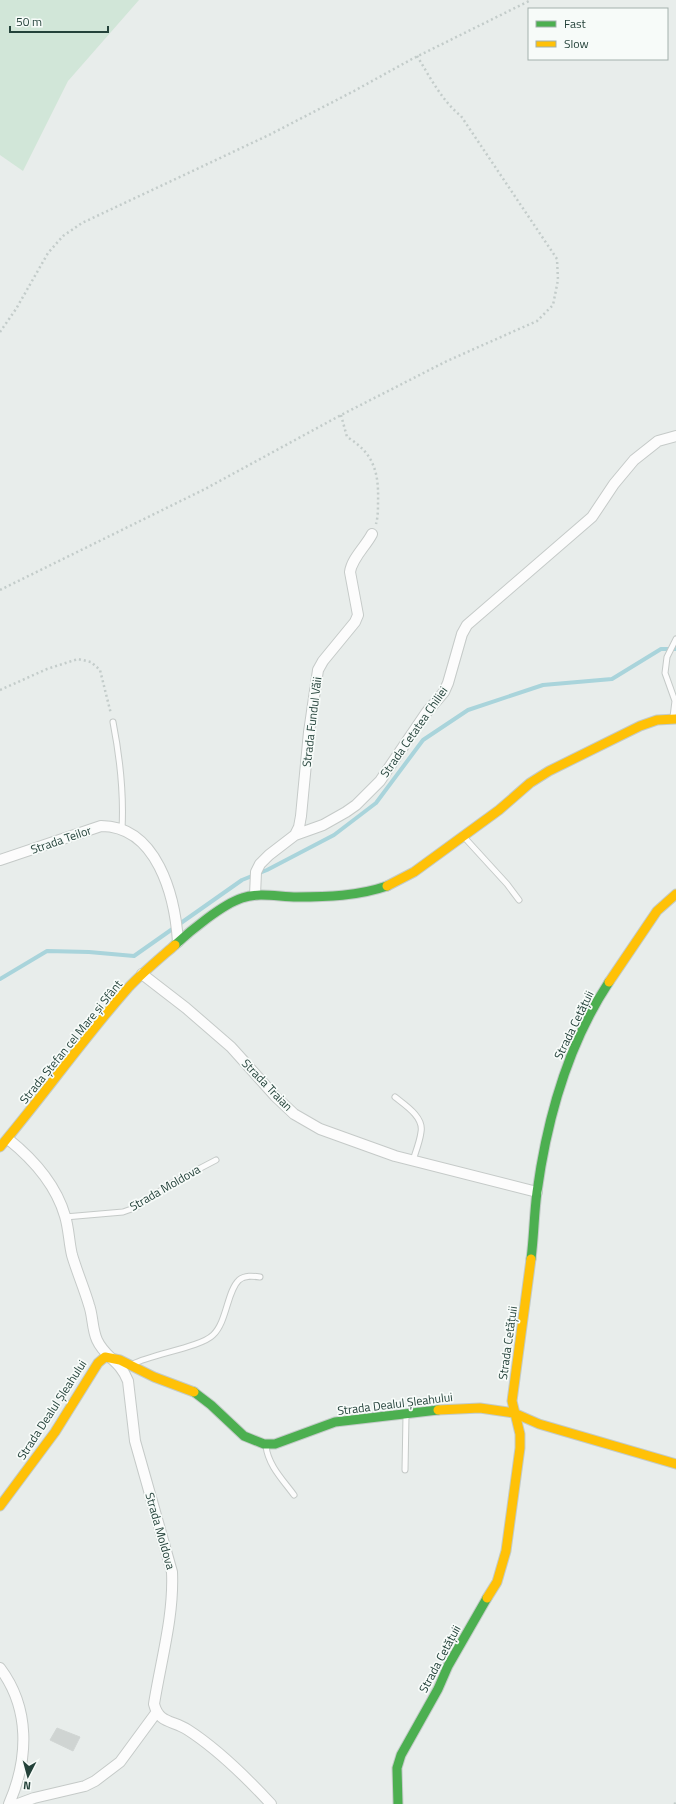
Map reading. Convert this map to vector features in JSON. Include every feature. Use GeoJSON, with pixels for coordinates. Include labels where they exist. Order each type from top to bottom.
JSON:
{"type":"FeatureCollection","features":[{"type":"Feature","properties":{"kind":"street","name":"Strada Cetatea Chiliei"},"geometry":{"type":"LineString","coordinates":[[255,895],[256,872],[260,864],[269,855],[296,835],[335,819],[356,805],[380,781],[426,714],[444,692],[462,634],[467,626],[592,517],[614,484],[642,453],[658,441],[676,436]]}},
{"type":"Feature","properties":{"kind":"street","name":"Strada Fundul Văii"},"geometry":{"type":"LineString","coordinates":[[296,835],[301,816],[309,732],[318,670],[323,661],[355,622],[358,615],[350,572],[351,565],[367,544],[372,534]]}},
{"type":"Feature","properties":{"kind":"street","name":"Strada Ștefan cel Mare și Sfânt"},"geometry":{"type":"LineString","coordinates":[[0,1146],[8,1139],[112,1006],[142,974],[178,942],[227,905],[255,895],[296,897],[344,896],[386,887],[414,872],[499,810],[530,783],[640,726],[657,720],[674,719]]}},
{"type":"Feature","properties":{"kind":"street","name":"Strada Teilor"},"geometry":{"type":"LineString","coordinates":[[0,860],[101,826],[111,826],[122,829],[134,836],[156,860],[169,889],[178,942]]}},
{"type":"Feature","properties":{"kind":"street","name":"Strada Cetățuii"},"geometry":{"type":"LineString","coordinates":[[398,1804],[397,1768],[401,1755],[438,1689],[448,1666],[498,1582],[506,1551],[520,1448],[518,1422],[514,1413],[512,1401],[527,1292],[537,1192],[549,1126],[569,1059],[598,999],[618,967],[658,911],[676,894]]}},
{"type":"Feature","properties":{"kind":"street","name":"Strada Traian"},"geometry":{"type":"LineString","coordinates":[[142,974],[186,1008],[231,1047],[275,1096],[294,1114],[320,1129],[395,1156],[537,1192]]}},
{"type":"Feature","properties":{"kind":"street","name":"Strada Moldova"},"geometry":{"type":"LineString","coordinates":[[8,1139],[26,1153],[43,1173],[65,1217],[72,1254],[91,1310],[97,1340],[102,1348],[124,1372],[128,1381],[135,1441],[172,1572],[172,1586],[166,1638],[154,1704],[156,1713]]}},
{"type":"Feature","properties":{"kind":"street","name":"Strada Dealul Șleahului"},"geometry":{"type":"LineString","coordinates":[[0,1506],[55,1432],[98,1363],[105,1357],[112,1358]]}},
{"type":"Feature","properties":{"kind":"street"},"geometry":{"type":"LineString","coordinates":[[112,1358],[132,1364],[147,1374],[203,1397],[244,1436],[256,1443],[266,1445]]}},
{"type":"Feature","properties":{"kind":"street","name":"Strada Dealul Șleahului"},"geometry":{"type":"LineString","coordinates":[[266,1445],[286,1440],[335,1422],[351,1419],[406,1415],[440,1410],[480,1408],[514,1413],[539,1424],[676,1464]]}},
{"type":"Feature","properties":{"kind":"street"},"geometry":{"type":"LineString","coordinates":[[0,1668],[16,1694],[21,1711],[23,1734],[21,1767],[10,1804]]}},
{"type":"Feature","properties":{"kind":"street"},"geometry":{"type":"LineString","coordinates":[[18,1804],[34,1798],[85,1786],[95,1781],[120,1762],[156,1713],[165,1720],[183,1727],[204,1740],[254,1786],[271,1804]]}},
{"type":"Feature","properties":{"kind":"lane"},"geometry":{"type":"LineString","coordinates":[[674,719],[675,701],[665,673],[667,657],[675,639]]}},
{"type":"Feature","properties":{"kind":"lane"},"geometry":{"type":"LineString","coordinates":[[113,722],[120,758],[124,802],[122,829]]}},
{"type":"Feature","properties":{"kind":"lane"},"geometry":{"type":"LineString","coordinates":[[463,836],[507,884],[519,900]]}},
{"type":"Feature","properties":{"kind":"lane"},"geometry":{"type":"LineString","coordinates":[[395,1097],[417,1116],[420,1123],[422,1131],[413,1160]]}},
{"type":"Feature","properties":{"kind":"lane","name":"Strada Moldova"},"geometry":{"type":"LineString","coordinates":[[65,1217],[123,1212],[137,1207],[170,1184],[216,1160]]}},
{"type":"Feature","properties":{"kind":"lane"},"geometry":{"type":"LineString","coordinates":[[132,1364],[143,1359],[202,1342],[212,1337],[218,1330],[234,1288],[240,1280],[248,1276],[260,1277]]}},
{"type":"Feature","properties":{"kind":"lane"},"geometry":{"type":"LineString","coordinates":[[405,1470],[406,1415]]}},
{"type":"Feature","properties":{"kind":"lane"},"geometry":{"type":"LineString","coordinates":[[266,1445],[267,1457],[294,1495]]}},
{"type":"Feature","properties":{"kind":"path"},"geometry":{"type":"LineString","coordinates":[[0,332],[16,309],[48,253],[63,236],[82,223],[269,135],[418,56],[532,0]]}},
{"type":"Feature","properties":{"kind":"path"},"geometry":{"type":"LineString","coordinates":[[0,590],[205,488],[341,415],[447,361],[537,321],[553,305],[558,280],[557,259],[461,116],[453,109],[435,85],[418,56]]}},
{"type":"Feature","properties":{"kind":"path"},"geometry":{"type":"LineString","coordinates":[[341,415],[347,437],[360,444],[372,460],[379,482],[377,520],[372,534]]}},
{"type":"Feature","properties":{"kind":"path"},"geometry":{"type":"LineString","coordinates":[[0,690],[47,669],[78,659],[91,662],[100,670],[113,722]]}},
{"type":"Feature","properties":{"kind":"green space"},"geometry":{"type":"Polygon","coordinates":[[[0,0],[139,0],[68,81],[23,171],[0,155],[0,0]]]}},
{"type":"Feature","properties":{"kind":"building"},"geometry":{"type":"Polygon","coordinates":[[[57,1728],[80,1737],[73,1751],[50,1740],[57,1728]]]}},
{"type":"Feature","properties":{"kind":"waterway"},"geometry":{"type":"LineString","coordinates":[[0,979],[47,951],[89,952],[134,956],[242,880],[267,870],[334,835],[376,803],[423,740],[468,710],[543,685],[612,679],[661,649],[676,649]]}},
{"type":"Feature","properties":{"kind":"traffic: fast"},"geometry":{"type":"LineString","coordinates":[[175,945],[216,912],[234,901],[249,896],[320,897],[365,892],[387,886]]}},
{"type":"Feature","properties":{"kind":"traffic: fast"},"geometry":{"type":"LineString","coordinates":[[531,1259],[537,1192],[541,1165],[553,1110],[571,1056],[582,1031],[609,982]]}},
{"type":"Feature","properties":{"kind":"traffic: fast"},"geometry":{"type":"LineString","coordinates":[[194,1392],[211,1405],[244,1436],[264,1444],[275,1444],[335,1422],[438,1410]]}},
{"type":"Feature","properties":{"kind":"traffic: fast"},"geometry":{"type":"LineString","coordinates":[[398,1804],[397,1768],[401,1755],[438,1689],[448,1666],[487,1598]]}},
{"type":"Feature","properties":{"kind":"traffic: slow"},"geometry":{"type":"LineString","coordinates":[[387,886],[414,872],[499,810],[530,783],[549,771],[640,726],[657,720],[676,719]]}},
{"type":"Feature","properties":{"kind":"traffic: slow"},"geometry":{"type":"LineString","coordinates":[[609,982],[657,911],[676,894]]}},
{"type":"Feature","properties":{"kind":"traffic: slow"},"geometry":{"type":"LineString","coordinates":[[0,1147],[95,1027],[128,988],[175,945]]}},
{"type":"Feature","properties":{"kind":"traffic: slow"},"geometry":{"type":"LineString","coordinates":[[487,1598],[497,1582],[506,1551],[520,1448],[520,1434],[512,1401],[531,1259]]}},
{"type":"Feature","properties":{"kind":"traffic: slow"},"geometry":{"type":"LineString","coordinates":[[0,1506],[55,1432],[98,1363],[105,1357],[120,1360],[154,1377],[194,1392]]}},
{"type":"Feature","properties":{"kind":"traffic: slow"},"geometry":{"type":"LineString","coordinates":[[438,1410],[480,1408],[514,1413],[539,1424],[676,1464]]}}]}
